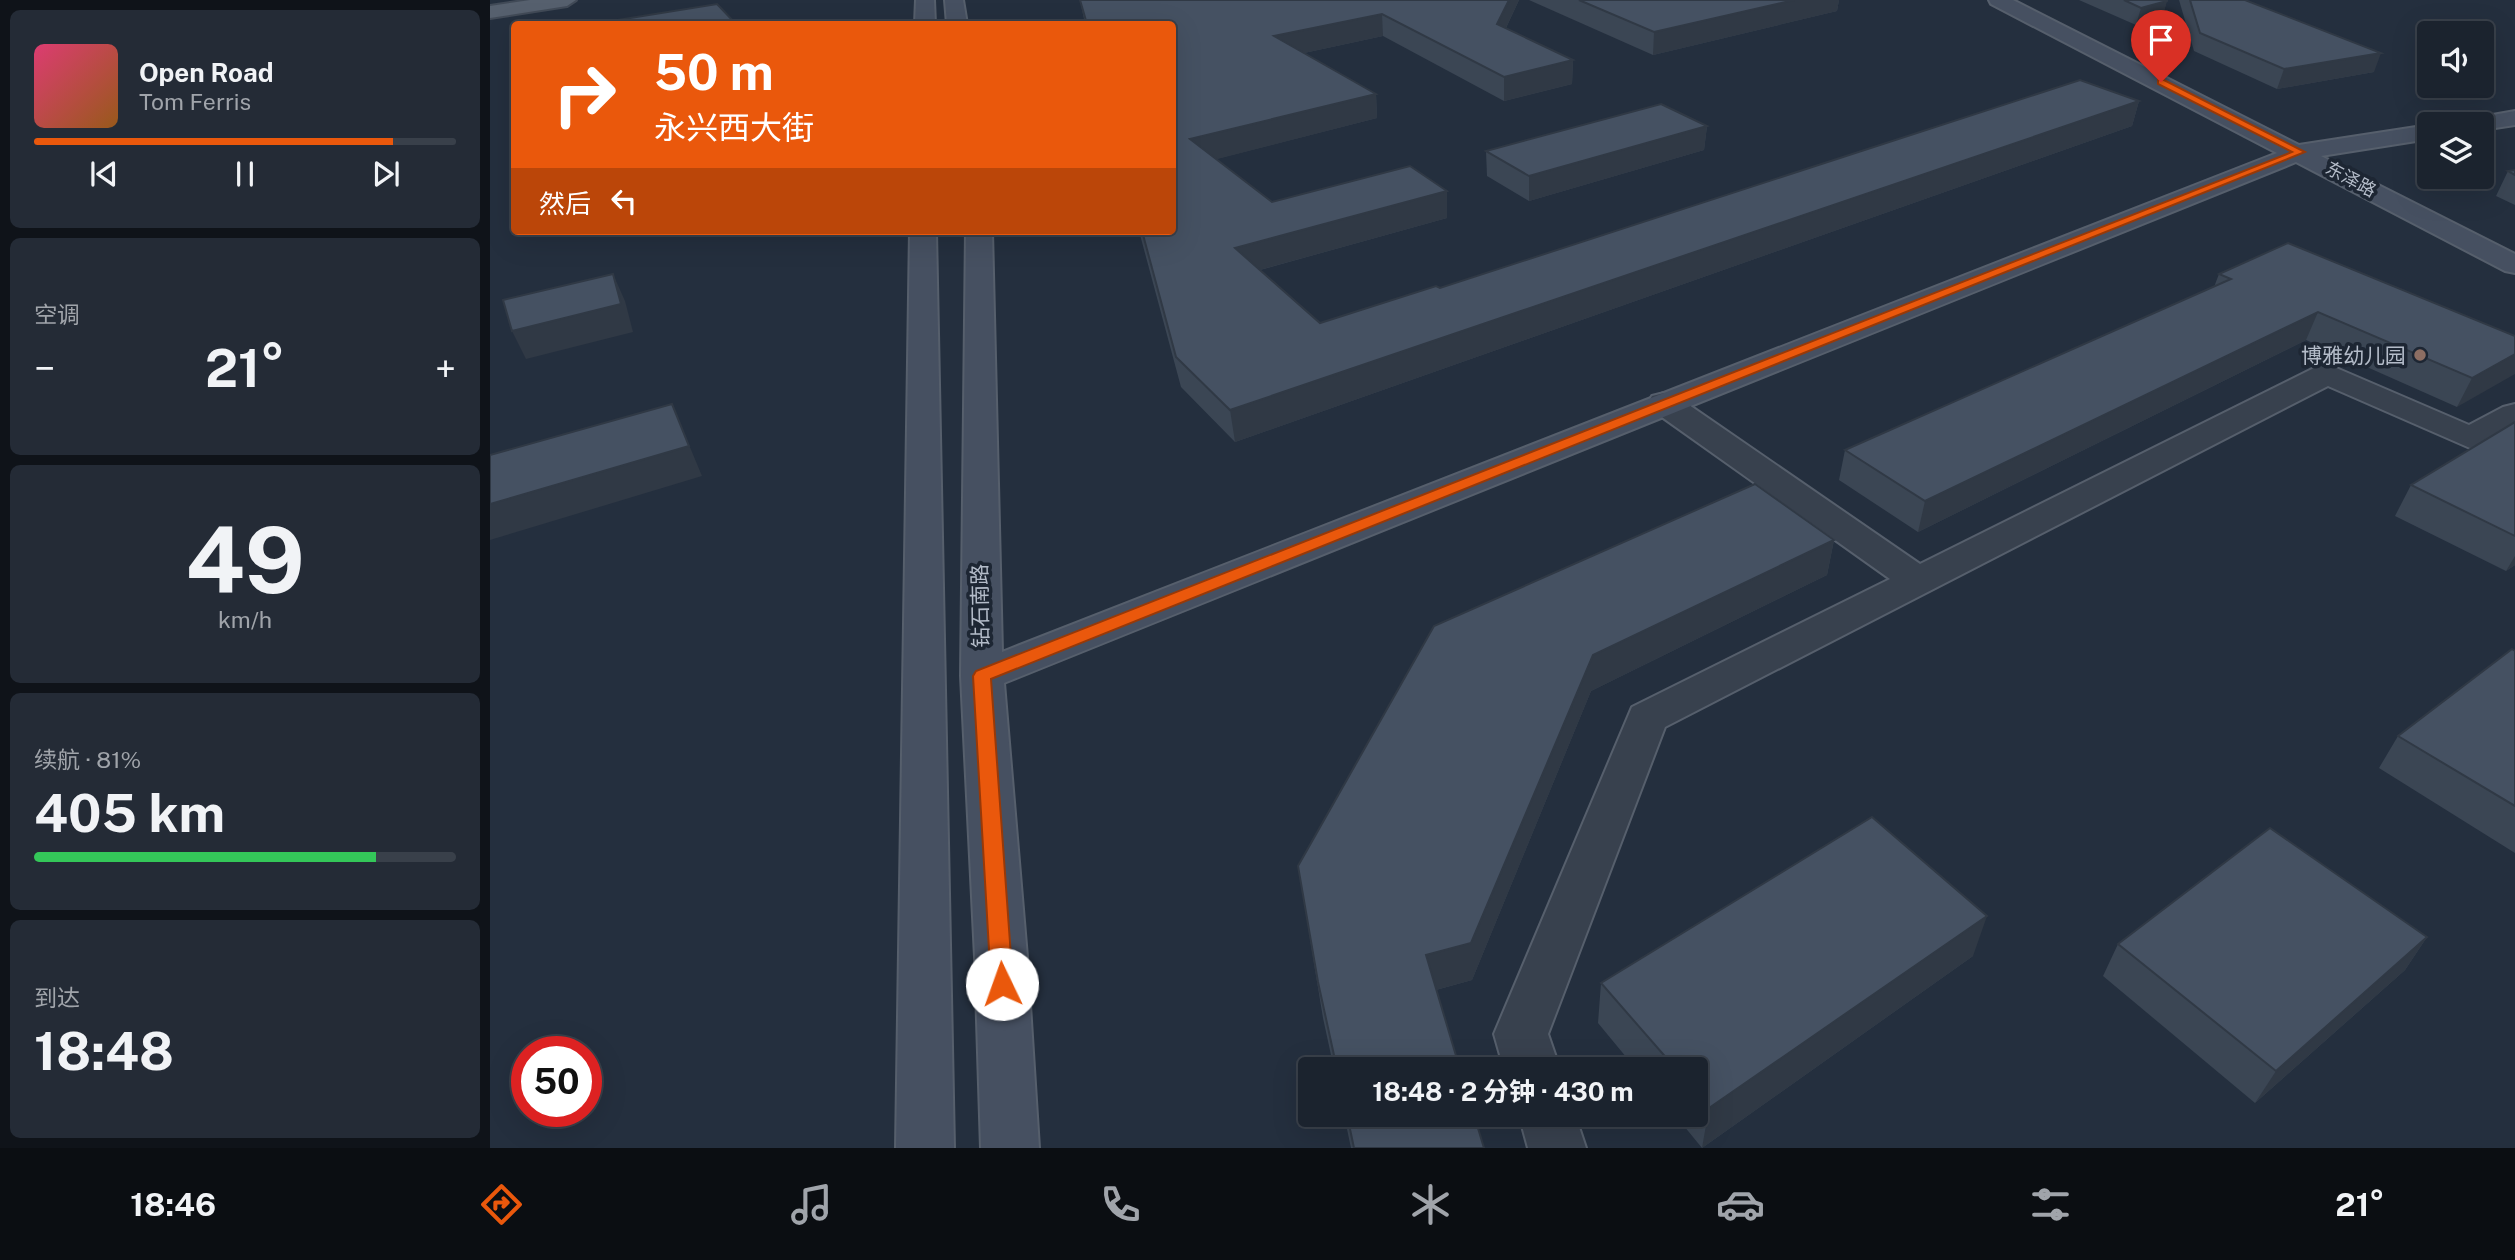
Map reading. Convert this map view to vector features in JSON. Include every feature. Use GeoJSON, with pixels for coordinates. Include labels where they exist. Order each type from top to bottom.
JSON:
{"type":"FeatureCollection","features":[{"type":"Feature","properties":{"kind":"main road"},"geometry":{"type":"LineString","coordinates":[[490,1],[499,0]]}},
{"type":"Feature","properties":{"kind":"main road"},"geometry":{"type":"LineString","coordinates":[[490,12],[567,0]]}},
{"type":"Feature","properties":{"kind":"main road"},"geometry":{"type":"LineString","coordinates":[[925,0],[925,21]]}},
{"type":"Feature","properties":{"kind":"main road"},"geometry":{"type":"LineString","coordinates":[[954,0],[957,21]]}},
{"type":"Feature","properties":{"kind":"main road","name":"东泽路"},"geometry":{"type":"LineString","coordinates":[[1998,0],[2300,152],[2515,265]]}},
{"type":"Feature","properties":{"kind":"main road"},"geometry":{"type":"LineString","coordinates":[[2494,121],[2515,118]]}},
{"type":"Feature","properties":{"kind":"main road"},"geometry":{"type":"LineString","coordinates":[[982,676],[2300,152],[2417,134]]}},
{"type":"Feature","properties":{"kind":"main road"},"geometry":{"type":"LineString","coordinates":[[923,235],[925,1148]]}},
{"type":"Feature","properties":{"kind":"main road","name":"钻石南路"},"geometry":{"type":"LineString","coordinates":[[979,235],[979,565],[982,676],[1001,957],[1010,1148]]}},
{"type":"Feature","properties":{"kind":"street"},"geometry":{"type":"LineString","coordinates":[[1528,1057],[1521,1034],[1647,718],[2328,374],[2470,438],[2515,414]]}},
{"type":"Feature","properties":{"kind":"street"},"geometry":{"type":"LineString","coordinates":[[1664,403],[1919,581]]}},
{"type":"Feature","properties":{"kind":"street"},"geometry":{"type":"LineString","coordinates":[[1551,1127],[1557,1148]]}},
{"type":"Feature","properties":{"kind":"building"},"geometry":{"type":"Polygon","coordinates":[[[1080,0],[1509,0],[1497,24],[1573,60],[1504,77],[1382,14],[1274,36],[1376,94],[1190,139],[1272,202],[1410,166],[1447,191],[1235,248],[1320,323],[1436,286],[1440,288],[2080,80],[2139,101],[1230,410],[1176,357],[1143,235],[1176,235],[1176,21],[1086,21],[1080,0]]]}},
{"type":"Feature","properties":{"kind":"building"},"geometry":{"type":"Polygon","coordinates":[[[1579,0],[1794,0],[1654,32],[1579,0]]]}},
{"type":"Feature","properties":{"kind":"building"},"geometry":{"type":"Polygon","coordinates":[[[2124,0],[2167,0],[2167,1],[2141,8],[2124,0]]]}},
{"type":"Feature","properties":{"kind":"building"},"geometry":{"type":"Polygon","coordinates":[[[2190,0],[2245,0],[2381,53],[2284,69],[2200,33],[2190,0]]]}},
{"type":"Feature","properties":{"kind":"building"},"geometry":{"type":"Polygon","coordinates":[[[717,4],[733,21],[612,21],[717,4]]]}},
{"type":"Feature","properties":{"kind":"building"},"geometry":{"type":"Polygon","coordinates":[[[1661,104],[1707,126],[1529,176],[1486,151],[1661,104]]]}},
{"type":"Feature","properties":{"kind":"building"},"geometry":{"type":"Polygon","coordinates":[[[2288,243],[2515,336],[2515,354],[2472,378],[2318,312],[1925,501],[1845,450],[2231,279],[2219,274],[2288,243]]]}},
{"type":"Feature","properties":{"kind":"building"},"geometry":{"type":"Polygon","coordinates":[[[613,274],[621,304],[512,331],[503,300],[613,274]]]}},
{"type":"Feature","properties":{"kind":"building"},"geometry":{"type":"Polygon","coordinates":[[[672,404],[689,446],[490,504],[490,455],[672,404]]]}},
{"type":"Feature","properties":{"kind":"building"},"geometry":{"type":"Polygon","coordinates":[[[2515,422],[2515,536],[2411,485],[2515,422]]]}},
{"type":"Feature","properties":{"kind":"building"},"geometry":{"type":"Polygon","coordinates":[[[1755,484],[1834,540],[1593,655],[1471,943],[1426,955],[1456,1057],[1334,1057],[1298,866],[1434,626],[1755,484]]]}},
{"type":"Feature","properties":{"kind":"building"},"geometry":{"type":"Polygon","coordinates":[[[2512,649],[2515,651],[2515,806],[2398,736],[2512,649]]]}},
{"type":"Feature","properties":{"kind":"building"},"geometry":{"type":"Polygon","coordinates":[[[1872,817],[1987,916],[1709,1108],[1708,1057],[1666,1057],[1601,983],[1872,817]]]}},
{"type":"Feature","properties":{"kind":"building"},"geometry":{"type":"Polygon","coordinates":[[[2270,828],[2427,937],[2276,1071],[2118,944],[2270,828]]]}},
{"type":"Feature","properties":{"kind":"building"},"geometry":{"type":"Polygon","coordinates":[[[1350,1127],[1478,1127],[1484,1148],[1354,1148],[1350,1127]]]}},
{"type":"Feature","properties":{"kind":"place","name":"博雅幼儿园"},"geometry":{"type":"Point","coordinates":[2420,355]}},
{"type":"Feature","properties":{"kind":"route"},"geometry":{"type":"LineString","coordinates":[[1002,984],[982,676],[2300,152],[2161,82]]}}]}
